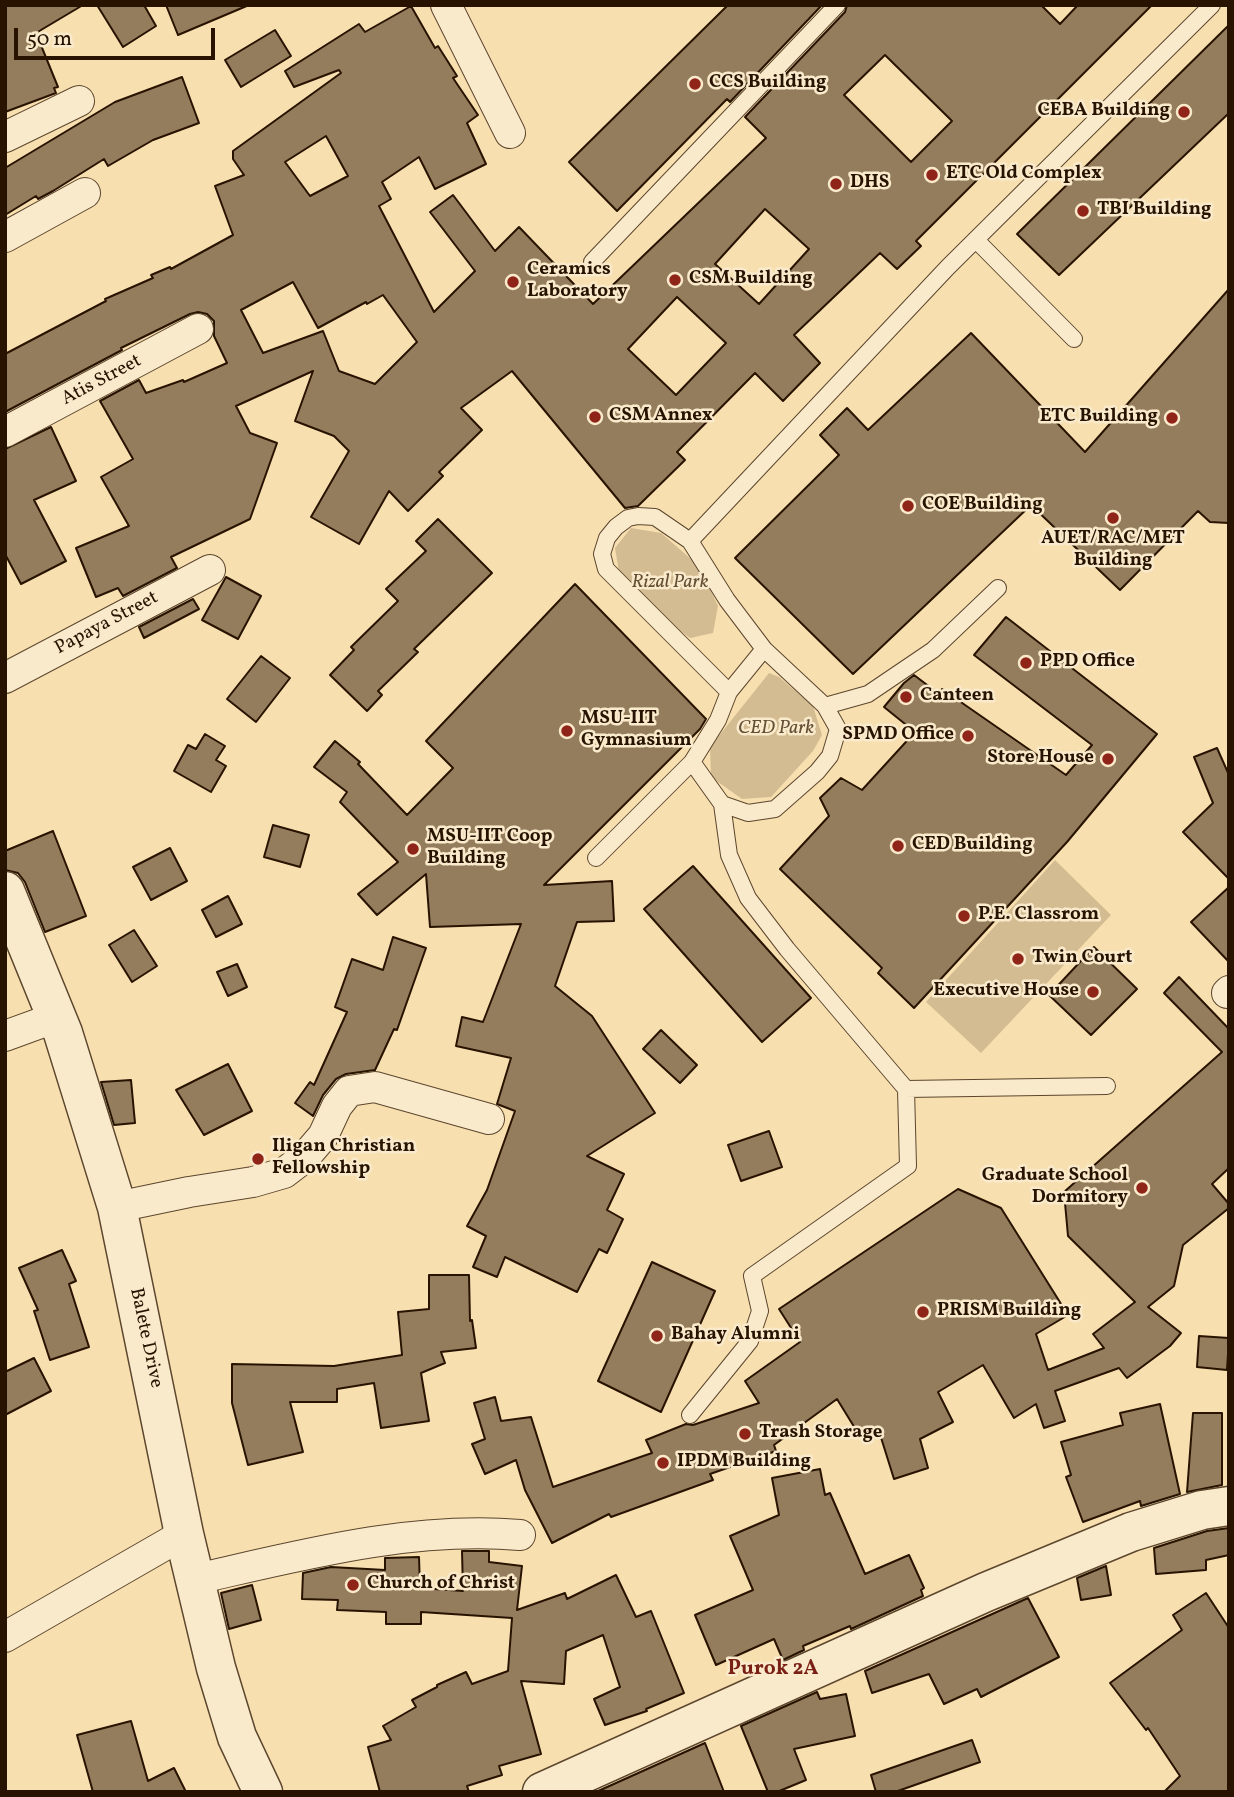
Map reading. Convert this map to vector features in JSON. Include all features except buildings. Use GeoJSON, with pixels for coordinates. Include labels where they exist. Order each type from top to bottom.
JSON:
{"type":"FeatureCollection","features":[{"type":"Feature","properties":{"kind":"street"},"geometry":{"type":"LineString","coordinates":[[446,5],[510,133]]}},
{"type":"Feature","properties":{"kind":"street"},"geometry":{"type":"LineString","coordinates":[[5,137],[79,101]]}},
{"type":"Feature","properties":{"kind":"street"},"geometry":{"type":"LineString","coordinates":[[5,237],[85,193]]}},
{"type":"Feature","properties":{"kind":"street","name":"Atis Street"},"geometry":{"type":"LineString","coordinates":[[5,432],[198,329]]}},
{"type":"Feature","properties":{"kind":"street","name":"Papaya Street"},"geometry":{"type":"LineString","coordinates":[[5,678],[210,570]]}},
{"type":"Feature","properties":{"kind":"street","name":"Balete Drive"},"geometry":{"type":"LineString","coordinates":[[5,891],[57,1017],[117,1207],[184,1534],[216,1668],[237,1737],[263,1792]]}},
{"type":"Feature","properties":{"kind":"street"},"geometry":{"type":"LineString","coordinates":[[5,1036],[57,1017]]}},
{"type":"Feature","properties":{"kind":"street"},"geometry":{"type":"LineString","coordinates":[[117,1207],[253,1182],[284,1173],[305,1157],[323,1136],[344,1097],[349,1091],[358,1088],[375,1087],[488,1119]]}},
{"type":"Feature","properties":{"kind":"street"},"geometry":{"type":"LineString","coordinates":[[542,1792],[986,1592],[1131,1532],[1202,1510],[1229,1506]]}},
{"type":"Feature","properties":{"kind":"street"},"geometry":{"type":"LineString","coordinates":[[5,1637],[184,1534]]}},
{"type":"Feature","properties":{"kind":"street"},"geometry":{"type":"LineString","coordinates":[[196,1579],[369,1541],[433,1536],[520,1535]]}},
{"type":"Feature","properties":{"kind":"lane"},"geometry":{"type":"LineString","coordinates":[[592,262],[837,5]]}},
{"type":"Feature","properties":{"kind":"lane"},"geometry":{"type":"LineString","coordinates":[[690,541],[976,240],[1212,5]]}},
{"type":"Feature","properties":{"kind":"lane"},"geometry":{"type":"LineString","coordinates":[[976,240],[1074,339]]}},
{"type":"Feature","properties":{"kind":"lane"},"geometry":{"type":"LineString","coordinates":[[722,804],[748,813],[775,809],[817,772],[830,756],[838,729],[825,706],[764,649],[727,600],[690,541],[655,517],[628,518],[607,538],[602,554],[606,569],[729,692]]}},
{"type":"Feature","properties":{"kind":"lane"},"geometry":{"type":"LineString","coordinates":[[825,706],[868,694],[879,687],[933,650],[998,589]]}},
{"type":"Feature","properties":{"kind":"lane"},"geometry":{"type":"LineString","coordinates":[[596,859],[692,762],[718,720],[729,692],[764,649]]}},
{"type":"Feature","properties":{"kind":"lane"},"geometry":{"type":"LineString","coordinates":[[690,1415],[750,1341],[760,1311],[752,1276],[908,1166],[906,1089],[787,949],[748,898],[729,855],[722,804],[692,762]]}},
{"type":"Feature","properties":{"kind":"lane"},"geometry":{"type":"LineString","coordinates":[[906,1089],[1107,1086]]}},
{"type":"Feature","properties":{"kind":"green space","name":"Rizal Park"},"geometry":{"type":"Polygon","coordinates":[[[631,528],[661,533],[699,566],[718,606],[713,633],[690,638],[649,608],[620,578],[615,548],[631,528]]]}},
{"type":"Feature","properties":{"kind":"green space","name":"CED Park"},"geometry":{"type":"Polygon","coordinates":[[[769,673],[779,677],[813,706],[822,735],[813,751],[771,797],[742,799],[711,777],[710,747],[769,673]]]}},
{"type":"Feature","properties":{"kind":"green space","name":"Twin Court"},"geometry":{"type":"Polygon","coordinates":[[[1055,860],[1111,915],[981,1053],[926,1002],[1055,860]]]}},
{"type":"Feature","properties":{"kind":"place","name":"CCS Building"},"geometry":{"type":"Point","coordinates":[695,84]}},
{"type":"Feature","properties":{"kind":"place","name":"CEBA Building"},"geometry":{"type":"Point","coordinates":[1184,112]}},
{"type":"Feature","properties":{"kind":"place","name":"ETC Old Complex"},"geometry":{"type":"Point","coordinates":[932,175]}},
{"type":"Feature","properties":{"kind":"place","name":"DHS"},"geometry":{"type":"Point","coordinates":[836,184]}},
{"type":"Feature","properties":{"kind":"place","name":"TBI Building"},"geometry":{"type":"Point","coordinates":[1083,211]}},
{"type":"Feature","properties":{"kind":"place","name":"CSM Building"},"geometry":{"type":"Point","coordinates":[675,280]}},
{"type":"Feature","properties":{"kind":"place","name":"Ceramics Laboratory"},"geometry":{"type":"Point","coordinates":[513,282]}},
{"type":"Feature","properties":{"kind":"place","name":"CSM Annex"},"geometry":{"type":"Point","coordinates":[595,417]}},
{"type":"Feature","properties":{"kind":"place","name":"ETC Building"},"geometry":{"type":"Point","coordinates":[1172,418]}},
{"type":"Feature","properties":{"kind":"place","name":"COE Building"},"geometry":{"type":"Point","coordinates":[908,506]}},
{"type":"Feature","properties":{"kind":"place","name":"AUET/RAC/MET Building"},"geometry":{"type":"Point","coordinates":[1113,518]}},
{"type":"Feature","properties":{"kind":"place","name":"PPD Office"},"geometry":{"type":"Point","coordinates":[1026,663]}},
{"type":"Feature","properties":{"kind":"place","name":"Canteen"},"geometry":{"type":"Point","coordinates":[906,697]}},
{"type":"Feature","properties":{"kind":"place","name":"MSU-IIT Gymnasium"},"geometry":{"type":"Point","coordinates":[567,731]}},
{"type":"Feature","properties":{"kind":"place","name":"SPMD Office"},"geometry":{"type":"Point","coordinates":[968,736]}},
{"type":"Feature","properties":{"kind":"place","name":"Store House"},"geometry":{"type":"Point","coordinates":[1108,759]}},
{"type":"Feature","properties":{"kind":"place","name":"CED Building"},"geometry":{"type":"Point","coordinates":[898,846]}},
{"type":"Feature","properties":{"kind":"place","name":"MSU-IIT Coop Building"},"geometry":{"type":"Point","coordinates":[413,849]}},
{"type":"Feature","properties":{"kind":"place","name":"P.E. Classrom"},"geometry":{"type":"Point","coordinates":[964,916]}},
{"type":"Feature","properties":{"kind":"place","name":"Twin Court"},"geometry":{"type":"Point","coordinates":[1018,959]}},
{"type":"Feature","properties":{"kind":"place","name":"Executive House"},"geometry":{"type":"Point","coordinates":[1093,992]}},
{"type":"Feature","properties":{"kind":"place","name":"Iligan Christian Fellowship"},"geometry":{"type":"Point","coordinates":[258,1159]}},
{"type":"Feature","properties":{"kind":"place","name":"Graduate School Dormitory"},"geometry":{"type":"Point","coordinates":[1142,1188]}},
{"type":"Feature","properties":{"kind":"place","name":"PRISM Building"},"geometry":{"type":"Point","coordinates":[923,1312]}},
{"type":"Feature","properties":{"kind":"place","name":"Bahay Alumni"},"geometry":{"type":"Point","coordinates":[657,1336]}},
{"type":"Feature","properties":{"kind":"place","name":"Trash Storage"},"geometry":{"type":"Point","coordinates":[745,1434]}},
{"type":"Feature","properties":{"kind":"place","name":"IPDM Building"},"geometry":{"type":"Point","coordinates":[663,1463]}},
{"type":"Feature","properties":{"kind":"place","name":"Church of Christ"},"geometry":{"type":"Point","coordinates":[353,1585]}},
{"type":"Feature","properties":{"kind":"district","name":"Purok 2A"},"geometry":{"type":"Point","coordinates":[773,1670]}}]}
